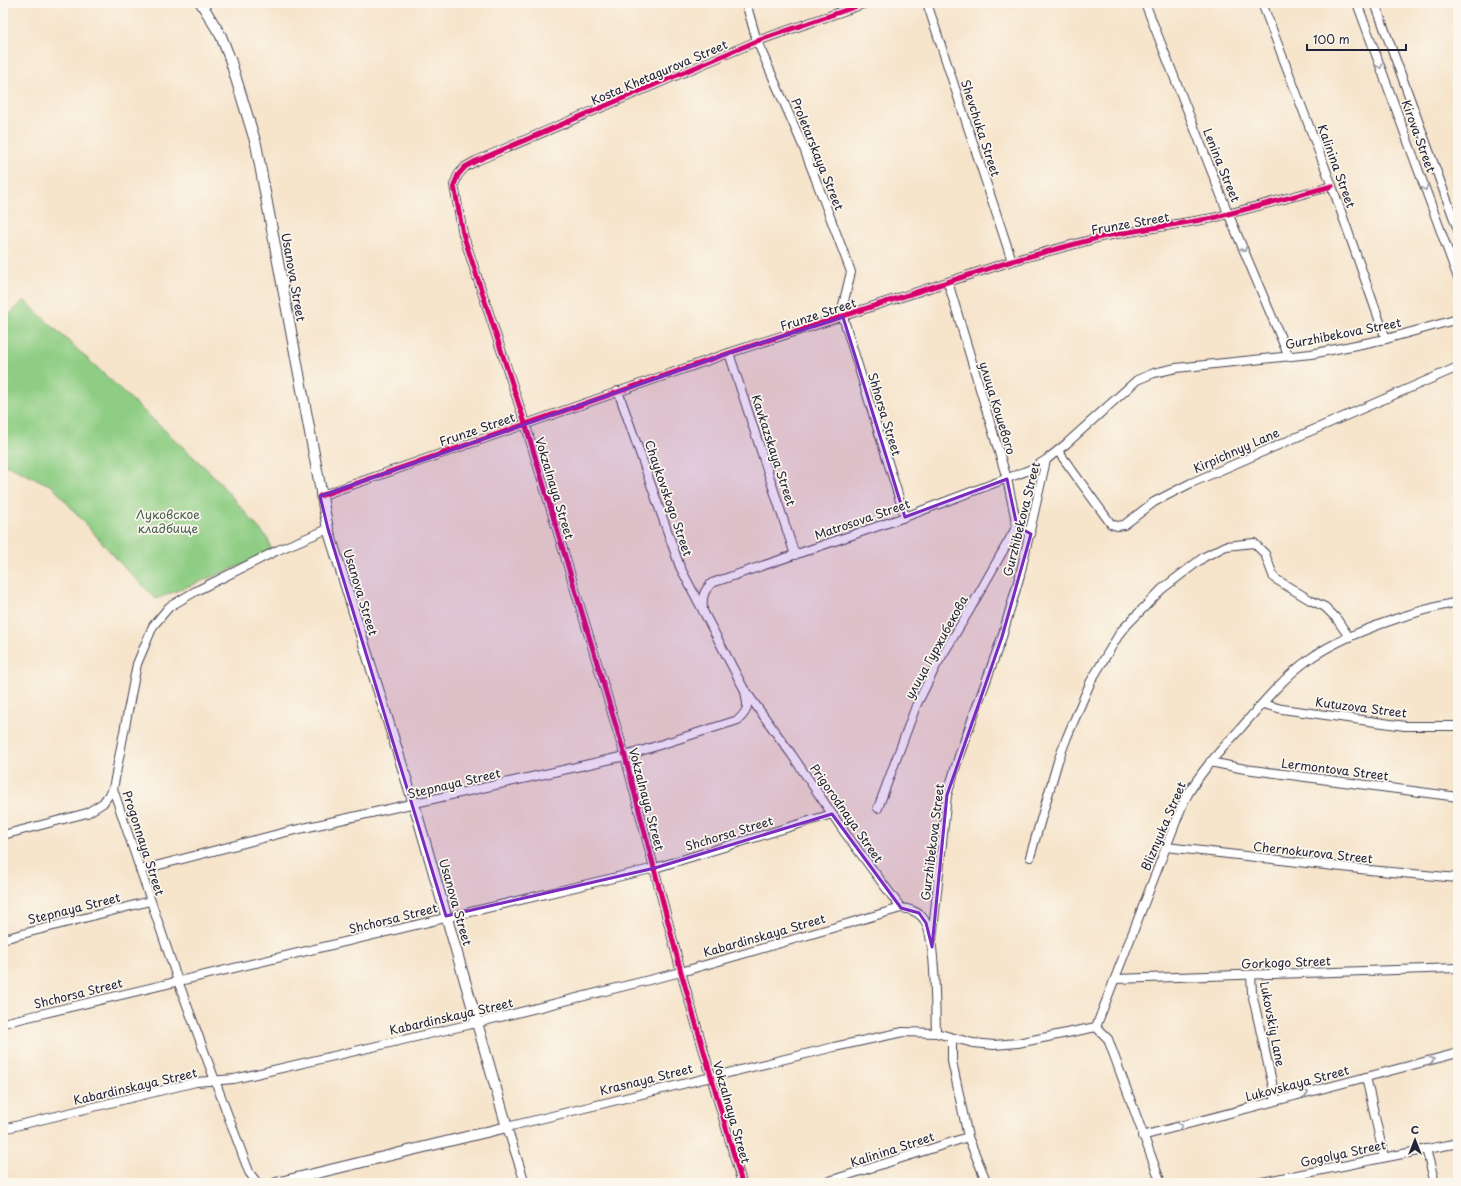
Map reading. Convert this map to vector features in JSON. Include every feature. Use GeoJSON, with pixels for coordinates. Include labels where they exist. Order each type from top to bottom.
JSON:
{"type":"FeatureCollection","features":[{"type":"Feature","properties":{"kind":"main road","name":"Usanova Street"},"geometry":{"type":"LineString","coordinates":[[201,3],[220,36],[230,59],[256,144],[278,256],[320,496],[328,529],[414,804],[506,1126]]}},
{"type":"Feature","properties":{"kind":"main road","name":"Krasnaya Street"},"geometry":{"type":"LineString","coordinates":[[276,1183],[506,1126]]}},
{"type":"Feature","properties":{"kind":"street","name":"Proletarskaya Street"},"geometry":{"type":"LineString","coordinates":[[746,3],[757,41],[803,146],[851,272],[843,305],[843,317]]}},
{"type":"Feature","properties":{"kind":"street","name":"Kosta Khetagurova Street"},"geometry":{"type":"LineString","coordinates":[[465,168],[757,41],[863,3]]}},
{"type":"Feature","properties":{"kind":"street","name":"Shevchuka Street"},"geometry":{"type":"LineString","coordinates":[[927,3],[1012,261]]}},
{"type":"Feature","properties":{"kind":"street","name":"Lenina Street"},"geometry":{"type":"LineString","coordinates":[[1145,3],[1228,213],[1289,357]]}},
{"type":"Feature","properties":{"kind":"street","name":"Kalinina Street"},"geometry":{"type":"LineString","coordinates":[[1262,3],[1332,186],[1386,339]]}},
{"type":"Feature","properties":{"kind":"street","name":"Kirova Street"},"geometry":{"type":"LineString","coordinates":[[1357,3],[1458,278]]}},
{"type":"Feature","properties":{"kind":"street","name":"Kirova Street"},"geometry":{"type":"LineString","coordinates":[[1375,3],[1458,230]]}},
{"type":"Feature","properties":{"kind":"street","name":"Vokzalnaya Street"},"geometry":{"type":"LineString","coordinates":[[465,168],[458,176],[454,185],[463,234],[524,423],[625,756],[681,972],[742,1183]]}},
{"type":"Feature","properties":{"kind":"street","name":"Frunze Street"},"geometry":{"type":"LineString","coordinates":[[320,496],[524,423],[729,353],[1012,261],[1105,236],[1213,218],[1332,186]]}},
{"type":"Feature","properties":{"kind":"street","name":"улица Кошевого"},"geometry":{"type":"LineString","coordinates":[[948,282],[1007,479],[1017,526]]}},
{"type":"Feature","properties":{"kind":"street","name":"Shhorsa Street"},"geometry":{"type":"LineString","coordinates":[[843,317],[905,517]]}},
{"type":"Feature","properties":{"kind":"street","name":"Gurzhibekova Street"},"geometry":{"type":"LineString","coordinates":[[932,947],[947,795],[960,753],[1002,637],[1031,534],[1046,460],[1137,380],[1154,373],[1176,368],[1289,357],[1386,339],[1458,319]]}},
{"type":"Feature","properties":{"kind":"street","name":"Kavkazskaya Street"},"geometry":{"type":"LineString","coordinates":[[729,353],[795,554]]}},
{"type":"Feature","properties":{"kind":"street","name":"Kirpichnyy Lane"},"geometry":{"type":"LineString","coordinates":[[1058,451],[1112,524],[1117,526],[1124,525],[1154,502],[1191,483],[1458,367]]}},
{"type":"Feature","properties":{"kind":"street","name":"Chaykovskogo Street"},"geometry":{"type":"LineString","coordinates":[[618,391],[680,567],[703,610]]}},
{"type":"Feature","properties":{"kind":"street","name":"Matrosova Street"},"geometry":{"type":"LineString","coordinates":[[703,610],[702,598],[705,589],[712,583],[905,517],[1007,479],[1029,470],[1046,460]]}},
{"type":"Feature","properties":{"kind":"street"},"geometry":{"type":"LineString","coordinates":[[1017,526],[1031,534]]}},
{"type":"Feature","properties":{"kind":"street","name":"улица Гуржибекова"},"geometry":{"type":"LineString","coordinates":[[878,808],[916,706],[936,666],[1017,526]]}},
{"type":"Feature","properties":{"kind":"street","name":"Progonnaya Street"},"geometry":{"type":"LineString","coordinates":[[257,1183],[249,1172],[214,1081],[150,901],[113,789],[137,664],[153,626],[169,607],[196,591],[278,550],[328,529]]}},
{"type":"Feature","properties":{"kind":"street"},"geometry":{"type":"LineString","coordinates":[[1030,857],[1058,761],[1091,681],[1121,631],[1162,589],[1204,557],[1226,546],[1254,543],[1265,554],[1274,578],[1310,600],[1325,607],[1336,618],[1349,637]]}},
{"type":"Feature","properties":{"kind":"street","name":"Bliznyuka Street"},"geometry":{"type":"LineString","coordinates":[[1096,1027],[1184,801],[1194,782],[1210,762],[1263,704],[1308,660],[1349,637],[1430,607],[1458,602]]}},
{"type":"Feature","properties":{"kind":"street","name":"Prigorodnaya Street"},"geometry":{"type":"LineString","coordinates":[[703,610],[744,689],[832,814],[901,908]]}},
{"type":"Feature","properties":{"kind":"street","name":"Stepnaya Street"},"geometry":{"type":"LineString","coordinates":[[140,870],[286,832],[625,756],[738,720],[746,713],[747,704],[744,689]]}},
{"type":"Feature","properties":{"kind":"street","name":"Kutuzova Street"},"geometry":{"type":"LineString","coordinates":[[1263,704],[1282,709],[1405,726],[1458,726]]}},
{"type":"Feature","properties":{"kind":"street","name":"Lermontova Street"},"geometry":{"type":"LineString","coordinates":[[1210,762],[1245,769],[1458,797]]}},
{"type":"Feature","properties":{"kind":"street"},"geometry":{"type":"LineString","coordinates":[[3,835],[87,813],[103,803],[113,789]]}},
{"type":"Feature","properties":{"kind":"street","name":"Shchorsa Street"},"geometry":{"type":"LineString","coordinates":[[3,1023],[446,916],[561,892],[655,868],[832,814]]}},
{"type":"Feature","properties":{"kind":"street","name":"Chernokurova Street"},"geometry":{"type":"LineString","coordinates":[[1166,847],[1369,870],[1458,878]]}},
{"type":"Feature","properties":{"kind":"street","name":"Stepnaya Street"},"geometry":{"type":"LineString","coordinates":[[3,939],[150,901]]}},
{"type":"Feature","properties":{"kind":"street"},"geometry":{"type":"LineString","coordinates":[[901,908],[910,909],[919,914],[926,923],[932,947],[936,1033]]}},
{"type":"Feature","properties":{"kind":"street","name":"Kabardinskaya Street"},"geometry":{"type":"LineString","coordinates":[[3,1129],[196,1082],[234,1079],[476,1023],[681,972],[901,908]]}},
{"type":"Feature","properties":{"kind":"street","name":"Gorkogo Street"},"geometry":{"type":"LineString","coordinates":[[1114,979],[1458,968]]}},
{"type":"Feature","properties":{"kind":"street","name":"Lukovskiy Lane"},"geometry":{"type":"LineString","coordinates":[[1251,975],[1252,992],[1276,1100]]}},
{"type":"Feature","properties":{"kind":"street"},"geometry":{"type":"LineString","coordinates":[[1096,1027],[1108,1039],[1142,1136],[1161,1183]]}},
{"type":"Feature","properties":{"kind":"street","name":"Krasnaya Street"},"geometry":{"type":"LineString","coordinates":[[506,1126],[880,1036],[920,1031],[936,1033],[952,1039],[973,1043],[994,1045],[1018,1043],[1096,1027]]}},
{"type":"Feature","properties":{"kind":"street"},"geometry":{"type":"LineString","coordinates":[[952,1039],[952,1061],[968,1137],[987,1183]]}},
{"type":"Feature","properties":{"kind":"street","name":"Lukovskaya Street"},"geometry":{"type":"LineString","coordinates":[[1142,1136],[1458,1053]]}},
{"type":"Feature","properties":{"kind":"street"},"geometry":{"type":"LineString","coordinates":[[1366,1077],[1384,1157]]}},
{"type":"Feature","properties":{"kind":"street","name":"Usanova Street"},"geometry":{"type":"LineString","coordinates":[[506,1126],[525,1183]]}},
{"type":"Feature","properties":{"kind":"street","name":"Kalinina Street"},"geometry":{"type":"LineString","coordinates":[[823,1183],[968,1137]]}},
{"type":"Feature","properties":{"kind":"street","name":"Gogolya Street"},"geometry":{"type":"LineString","coordinates":[[1258,1183],[1292,1179],[1384,1157],[1458,1143]]}},
{"type":"Feature","properties":{"kind":"street"},"geometry":{"type":"LineString","coordinates":[[1426,1149],[1435,1183]]}},
{"type":"Feature","properties":{"kind":"highlighted area"},"geometry":{"type":"Polygon","coordinates":[[[843,317],[905,517],[1007,479],[1017,526],[1031,534],[1002,637],[947,795],[932,947],[926,923],[919,913],[901,908],[832,814],[655,868],[446,916],[328,529],[320,496],[729,353],[843,317]]]}},
{"type":"Feature","properties":{"kind":"green space","name":"Луковское кладбище"},"geometry":{"type":"Polygon","coordinates":[[[24,300],[214,476],[268,539],[272,553],[156,599],[122,565],[52,486],[3,464],[3,321],[24,300]]]}},
{"type":"Feature","properties":{"kind":"cycle path"},"geometry":{"type":"LineString","coordinates":[[742,1183],[681,972],[625,756],[525,423],[463,234],[454,185],[458,175],[465,167],[476,161],[757,41],[866,3]]}},
{"type":"Feature","properties":{"kind":"cycle path"},"geometry":{"type":"LineString","coordinates":[[320,496],[729,353],[1012,261],[1105,236],[1213,218],[1332,186]]}}]}
